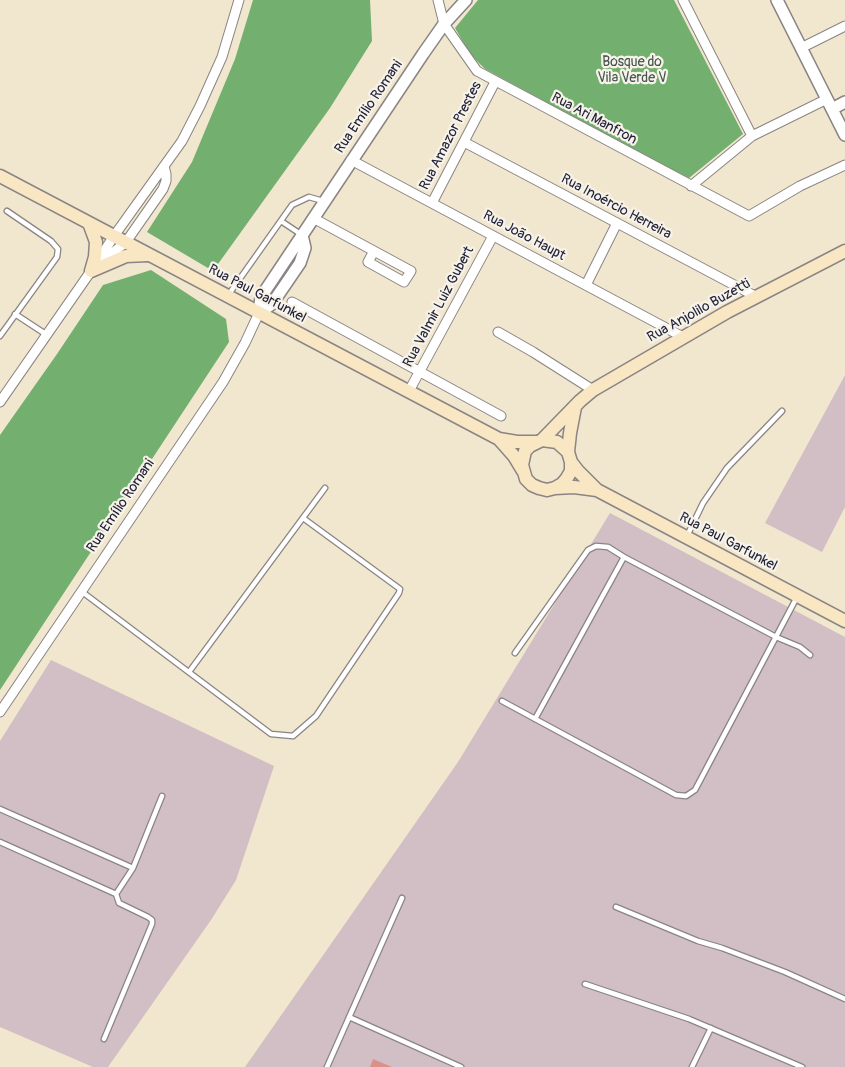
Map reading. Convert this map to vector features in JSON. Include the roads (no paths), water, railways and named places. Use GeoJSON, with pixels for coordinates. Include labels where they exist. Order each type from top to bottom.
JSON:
{"type":"FeatureCollection","features":[{"type":"Feature","properties":{"kind":"main road","name":"Rua Paul Garfunkel"},"geometry":{"type":"LineString","coordinates":[[0,176],[499,439],[517,442],[539,441]]}},
{"type":"Feature","properties":{"kind":"main road"},"geometry":{"type":"LineString","coordinates":[[89,223],[96,242],[95,257],[91,271]]}},
{"type":"Feature","properties":{"kind":"main road","name":"Rua Anjolilo Buzetti"},"geometry":{"type":"LineString","coordinates":[[539,441],[580,400],[593,390],[683,336],[755,296],[845,251]]}},
{"type":"Feature","properties":{"kind":"main road"},"geometry":{"type":"LineString","coordinates":[[91,271],[126,256],[150,255]]}},
{"type":"Feature","properties":{"kind":"main road"},"geometry":{"type":"LineString","coordinates":[[570,457],[557,442],[539,441],[525,451],[522,465],[523,472],[526,479],[532,485],[547,490],[555,488],[568,478],[571,471],[570,433],[575,407]]}},
{"type":"Feature","properties":{"kind":"main road","name":"Rua Paul Garfunkel"},"geometry":{"type":"LineString","coordinates":[[499,439],[510,451],[523,472]]}},
{"type":"Feature","properties":{"kind":"main road","name":"Rua Paul Garfunkel"},"geometry":{"type":"LineString","coordinates":[[570,457],[582,477],[596,490],[845,621]]}},
{"type":"Feature","properties":{"kind":"main road","name":"Rua Paul Garfunkel"},"geometry":{"type":"LineString","coordinates":[[555,488],[574,487],[596,490]]}},
{"type":"Feature","properties":{"kind":"street"},"geometry":{"type":"LineString","coordinates":[[0,402],[186,133],[211,83],[229,36],[239,0]]}},
{"type":"Feature","properties":{"kind":"street"},"geometry":{"type":"LineString","coordinates":[[438,0],[444,24]]}},
{"type":"Feature","properties":{"kind":"street","name":"Rua Emílio Romani"},"geometry":{"type":"LineString","coordinates":[[0,712],[223,382],[259,313],[272,304],[300,263],[305,248],[302,235],[324,201],[422,54],[444,24],[466,0]]}},
{"type":"Feature","properties":{"kind":"street"},"geometry":{"type":"LineString","coordinates":[[683,0],[752,136]]}},
{"type":"Feature","properties":{"kind":"street"},"geometry":{"type":"LineString","coordinates":[[777,0],[845,135]]}},
{"type":"Feature","properties":{"kind":"street","name":"Rua Ari Manfron"},"geometry":{"type":"LineString","coordinates":[[444,24],[474,67],[495,82],[749,216],[800,186],[845,166]]}},
{"type":"Feature","properties":{"kind":"street"},"geometry":{"type":"LineString","coordinates":[[801,48],[845,28]]}},
{"type":"Feature","properties":{"kind":"street","name":"Rua Amazor Prestes"},"geometry":{"type":"LineString","coordinates":[[432,203],[495,82]]}},
{"type":"Feature","properties":{"kind":"street"},"geometry":{"type":"LineString","coordinates":[[691,186],[752,136],[829,104],[845,102]]}},
{"type":"Feature","properties":{"kind":"street","name":"Rua Inoércio Herreira"},"geometry":{"type":"LineString","coordinates":[[464,142],[755,296]]}},
{"type":"Feature","properties":{"kind":"street","name":"Rua João Haupt"},"geometry":{"type":"LineString","coordinates":[[351,160],[683,336]]}},
{"type":"Feature","properties":{"kind":"street"},"geometry":{"type":"LineString","coordinates":[[91,271],[126,242],[163,189],[166,181],[164,166]]}},
{"type":"Feature","properties":{"kind":"street"},"geometry":{"type":"LineString","coordinates":[[313,218],[374,251]]}},
{"type":"Feature","properties":{"kind":"street"},"geometry":{"type":"LineString","coordinates":[[586,285],[617,223]]}},
{"type":"Feature","properties":{"kind":"street","name":"Rua Valmir Luiz Gubert"},"geometry":{"type":"LineString","coordinates":[[409,391],[493,236]]}},
{"type":"Feature","properties":{"kind":"street"},"geometry":{"type":"LineString","coordinates":[[292,302],[501,416]]}},
{"type":"Feature","properties":{"kind":"street"},"geometry":{"type":"LineString","coordinates":[[498,332],[593,390]]}},
{"type":"Feature","properties":{"kind":"lane"},"geometry":{"type":"LineString","coordinates":[[228,296],[292,205],[308,197],[324,201]]}},
{"type":"Feature","properties":{"kind":"lane"},"geometry":{"type":"LineString","coordinates":[[0,336],[57,257],[58,249],[51,241],[7,212]]}},
{"type":"Feature","properties":{"kind":"lane"},"geometry":{"type":"LineString","coordinates":[[281,221],[302,235]]}},
{"type":"Feature","properties":{"kind":"lane"},"geometry":{"type":"LineString","coordinates":[[15,314],[47,335]]}},
{"type":"Feature","properties":{"kind":"lane"},"geometry":{"type":"LineString","coordinates":[[686,537],[703,502],[727,468],[782,411]]}},
{"type":"Feature","properties":{"kind":"lane"},"geometry":{"type":"LineString","coordinates":[[189,672],[325,488]]}},
{"type":"Feature","properties":{"kind":"lane"},"geometry":{"type":"LineString","coordinates":[[81,592],[271,734],[293,736],[316,716],[400,589],[303,518]]}},
{"type":"Feature","properties":{"kind":"lane"},"geometry":{"type":"LineString","coordinates":[[515,653],[588,550],[596,546],[608,547],[776,637],[800,647],[810,655]]}},
{"type":"Feature","properties":{"kind":"lane"},"geometry":{"type":"LineString","coordinates":[[535,719],[624,557]]}},
{"type":"Feature","properties":{"kind":"lane"},"geometry":{"type":"LineString","coordinates":[[502,702],[676,795],[686,796],[695,790],[798,596]]}},
{"type":"Feature","properties":{"kind":"lane"},"geometry":{"type":"LineString","coordinates":[[116,894],[133,868],[162,796]]}},
{"type":"Feature","properties":{"kind":"lane"},"geometry":{"type":"LineString","coordinates":[[0,809],[133,868]]}},
{"type":"Feature","properties":{"kind":"lane"},"geometry":{"type":"LineString","coordinates":[[0,842],[116,894],[119,902],[152,920],[104,1039]]}},
{"type":"Feature","properties":{"kind":"lane"},"geometry":{"type":"LineString","coordinates":[[327,1067],[402,898]]}},
{"type":"Feature","properties":{"kind":"lane"},"geometry":{"type":"LineString","coordinates":[[616,906],[698,941],[786,972],[845,1000]]}},
{"type":"Feature","properties":{"kind":"lane"},"geometry":{"type":"LineString","coordinates":[[585,984],[711,1028],[802,1067]]}},
{"type":"Feature","properties":{"kind":"lane"},"geometry":{"type":"LineString","coordinates":[[349,1018],[461,1067]]}},
{"type":"Feature","properties":{"kind":"lane"},"geometry":{"type":"LineString","coordinates":[[692,1067],[711,1028]]}},
{"type":"Feature","properties":{"kind":"park label","name":"Bosque do Vila Verde V"},"geometry":{"type":"Point","coordinates":[632,70]}}]}
